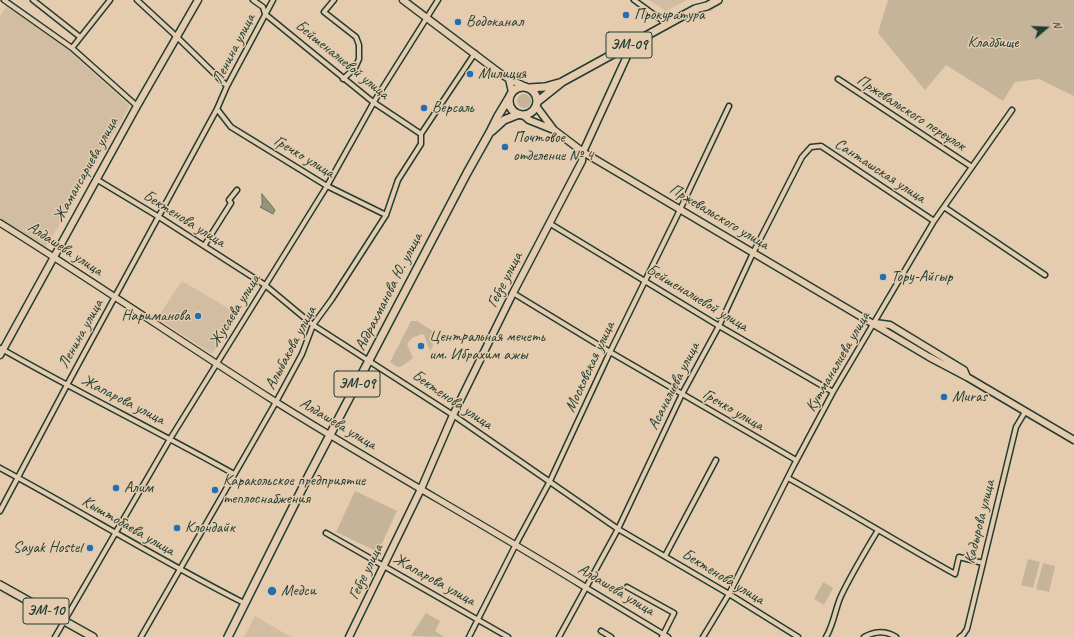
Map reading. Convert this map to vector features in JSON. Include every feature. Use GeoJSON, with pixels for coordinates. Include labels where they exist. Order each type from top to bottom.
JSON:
{"type":"FeatureCollection","features":[{"type":"Feature","properties":{"kind":"highway","name":"ЭМ-09"},"geometry":{"type":"LineString","coordinates":[[695,9],[703,0]]}},
{"type":"Feature","properties":{"kind":"highway","name":"ЭМ-09"},"geometry":{"type":"LineString","coordinates":[[511,94],[518,88],[545,87],[562,82],[695,9],[707,6],[718,0]]}},
{"type":"Feature","properties":{"kind":"highway","name":"ЭМ-09"},"geometry":{"type":"LineString","coordinates":[[521,114],[531,112],[537,104],[562,82]]}},
{"type":"Feature","properties":{"kind":"highway"},"geometry":{"type":"LineString","coordinates":[[528,88],[535,94],[537,104]]}},
{"type":"Feature","properties":{"kind":"highway"},"geometry":{"type":"LineString","coordinates":[[511,94],[510,106],[515,112],[521,114]]}},
{"type":"Feature","properties":{"kind":"highway","name":"Абдрахманова Ю. улица"},"geometry":{"type":"LineString","coordinates":[[228,637],[330,435],[463,180],[511,94]]}},
{"type":"Feature","properties":{"kind":"highway","name":"Абдрахманова Ю. улица"},"geometry":{"type":"LineString","coordinates":[[490,132],[504,120],[521,114]]}},
{"type":"Feature","properties":{"kind":"highway","name":"ЭМ-10"},"geometry":{"type":"LineString","coordinates":[[0,585],[93,637]]}},
{"type":"Feature","properties":{"kind":"main road","name":"Жамансариева улица"},"geometry":{"type":"LineString","coordinates":[[1,351],[96,179],[198,0]]}},
{"type":"Feature","properties":{"kind":"main road"},"geometry":{"type":"LineString","coordinates":[[403,0],[509,79],[528,88]]}},
{"type":"Feature","properties":{"kind":"main road","name":"Гебзе улица"},"geometry":{"type":"LineString","coordinates":[[349,637],[421,489],[453,415],[513,293],[582,161],[583,152],[633,43]]}},
{"type":"Feature","properties":{"kind":"main road"},"geometry":{"type":"LineString","coordinates":[[509,79],[511,94]]}},
{"type":"Feature","properties":{"kind":"main road","name":"Пржевальского улица"},"geometry":{"type":"LineString","coordinates":[[537,104],[554,130]]}},
{"type":"Feature","properties":{"kind":"main road","name":"Пржевальского улица"},"geometry":{"type":"LineString","coordinates":[[521,114],[529,120],[554,130],[583,152],[874,323],[929,357],[967,377],[1074,440]]}},
{"type":"Feature","properties":{"kind":"street"},"geometry":{"type":"LineString","coordinates":[[4,0],[72,48],[137,106]]}},
{"type":"Feature","properties":{"kind":"street"},"geometry":{"type":"LineString","coordinates":[[32,0],[80,37]]}},
{"type":"Feature","properties":{"kind":"street"},"geometry":{"type":"LineString","coordinates":[[72,48],[110,0]]}},
{"type":"Feature","properties":{"kind":"street"},"geometry":{"type":"LineString","coordinates":[[137,0],[227,86]]}},
{"type":"Feature","properties":{"kind":"street","name":"Бейшеналиевой улица"},"geometry":{"type":"LineString","coordinates":[[253,0],[263,7],[265,14],[343,79],[373,102],[421,134]]}},
{"type":"Feature","properties":{"kind":"street","name":"Ленина улица"},"geometry":{"type":"LineString","coordinates":[[0,511],[66,385],[217,109],[227,86],[273,0]]}},
{"type":"Feature","properties":{"kind":"street"},"geometry":{"type":"LineString","coordinates":[[334,0],[324,12],[356,37],[359,46],[359,59],[355,68],[343,79]]}},
{"type":"Feature","properties":{"kind":"street","name":"Жусаева улица"},"geometry":{"type":"LineString","coordinates":[[55,637],[170,439],[327,186],[373,102],[438,0]]}},
{"type":"Feature","properties":{"kind":"street"},"geometry":{"type":"LineString","coordinates":[[634,0],[668,24]]}},
{"type":"Feature","properties":{"kind":"street","name":"Алыбакова улица"},"geometry":{"type":"LineString","coordinates":[[142,637],[179,569],[276,402],[302,354],[313,325],[332,299],[386,216],[398,180],[421,144],[421,134],[475,53]]}},
{"type":"Feature","properties":{"kind":"street","name":"Пржевальского переулок"},"geometry":{"type":"LineString","coordinates":[[838,79],[972,167]]}},
{"type":"Feature","properties":{"kind":"street","name":"Московская улица"},"geometry":{"type":"LineString","coordinates":[[469,637],[550,481],[610,352],[729,106]]}},
{"type":"Feature","properties":{"kind":"street","name":"Гречко улица"},"geometry":{"type":"LineString","coordinates":[[217,109],[231,127],[327,186],[386,216]]}},
{"type":"Feature","properties":{"kind":"street","name":"Кутманалиева улица"},"geometry":{"type":"LineString","coordinates":[[703,637],[729,594],[796,460],[833,392],[934,221],[1012,110]]}},
{"type":"Feature","properties":{"kind":"street","name":"Санташская улица"},"geometry":{"type":"LineString","coordinates":[[811,146],[820,146],[934,221]]}},
{"type":"Feature","properties":{"kind":"street","name":"Асаналиева улица"},"geometry":{"type":"LineString","coordinates":[[559,637],[618,528],[682,394],[719,326],[753,253],[802,156],[811,146]]}},
{"type":"Feature","properties":{"kind":"street","name":"Бектенова улица"},"geometry":{"type":"LineString","coordinates":[[96,179],[159,217],[265,285],[313,325],[370,360],[453,415],[618,528],[798,637]]}},
{"type":"Feature","properties":{"kind":"street"},"geometry":{"type":"LineString","coordinates":[[204,246],[232,203],[229,200],[237,190]]}},
{"type":"Feature","properties":{"kind":"street"},"geometry":{"type":"LineString","coordinates":[[944,207],[1045,274]]}},
{"type":"Feature","properties":{"kind":"street","name":"Алдашева улица"},"geometry":{"type":"LineString","coordinates":[[0,223],[115,296],[276,402],[516,544],[662,636],[668,637]]}},
{"type":"Feature","properties":{"kind":"street","name":"Бейшеналиевой улица"},"geometry":{"type":"LineString","coordinates":[[549,223],[719,326],[833,392]]}},
{"type":"Feature","properties":{"kind":"street","name":"Гречко улица"},"geometry":{"type":"LineString","coordinates":[[513,293],[610,352],[796,460]]}},
{"type":"Feature","properties":{"kind":"street","name":"Жапарова улица"},"geometry":{"type":"LineString","coordinates":[[1,351],[234,474]]}},
{"type":"Feature","properties":{"kind":"street","name":"Кадырова улица"},"geometry":{"type":"LineString","coordinates":[[960,637],[967,629],[1016,427],[1026,412]]}},
{"type":"Feature","properties":{"kind":"street"},"geometry":{"type":"LineString","coordinates":[[665,556],[716,460]]}},
{"type":"Feature","properties":{"kind":"street","name":"Кыштобаева улица"},"geometry":{"type":"LineString","coordinates":[[0,468],[244,604]]}},
{"type":"Feature","properties":{"kind":"street"},"geometry":{"type":"LineString","coordinates":[[788,478],[955,574],[959,557],[983,563]]}},
{"type":"Feature","properties":{"kind":"street"},"geometry":{"type":"LineString","coordinates":[[826,637],[832,626],[840,598],[878,530]]}},
{"type":"Feature","properties":{"kind":"street","name":"Жапарова улица"},"geometry":{"type":"LineString","coordinates":[[326,533],[508,637]]}},
{"type":"Feature","properties":{"kind":"street"},"geometry":{"type":"LineString","coordinates":[[627,587],[674,613],[662,636]]}},
{"type":"Feature","properties":{"kind":"street"},"geometry":{"type":"LineString","coordinates":[[601,631],[611,637]]}},
{"type":"Feature","properties":{"kind":"street"},"geometry":{"type":"LineString","coordinates":[[864,637],[876,632],[885,632],[896,637]]}},
{"type":"Feature","properties":{"kind":"shaded area"},"geometry":{"type":"Polygon","coordinates":[[[649,0],[687,0],[666,11],[649,0]]]}},
{"type":"Feature","properties":{"kind":"shaded area"},"geometry":{"type":"Polygon","coordinates":[[[7,6],[68,50],[130,106],[46,247],[0,218],[0,16],[7,6]]]}},
{"type":"Feature","properties":{"kind":"shaded area"},"geometry":{"type":"Polygon","coordinates":[[[262,194],[275,210],[273,214],[260,207],[262,205],[262,194]]]}},
{"type":"Feature","properties":{"kind":"shaded area","name":"Нариманова"},"geometry":{"type":"Polygon","coordinates":[[[182,281],[238,314],[212,354],[157,318],[182,281]]]}},
{"type":"Feature","properties":{"kind":"shaded area"},"geometry":{"type":"Polygon","coordinates":[[[255,616],[291,637],[244,637],[255,616]]]}},
{"type":"Feature","properties":{"kind":"green space","name":"Кладбище"},"geometry":{"type":"Polygon","coordinates":[[[888,0],[1074,0],[1074,96],[1039,79],[1015,82],[1003,101],[946,65],[925,90],[878,33],[888,0]]]}},
{"type":"Feature","properties":{"kind":"green space"},"geometry":{"type":"Polygon","coordinates":[[[524,94],[529,96],[531,101],[529,106],[524,108],[519,106],[517,101],[519,96],[524,94]]]}},
{"type":"Feature","properties":{"kind":"green space"},"geometry":{"type":"Polygon","coordinates":[[[411,321],[417,321],[433,331],[430,337],[433,345],[430,351],[424,335],[422,334],[412,338],[407,344],[413,358],[402,366],[397,367],[390,362],[411,321]]]}},
{"type":"Feature","properties":{"kind":"green space"},"geometry":{"type":"Polygon","coordinates":[[[355,491],[397,511],[378,552],[336,532],[355,491]]]}},
{"type":"Feature","properties":{"kind":"green space"},"geometry":{"type":"Polygon","coordinates":[[[1028,559],[1040,562],[1033,588],[1021,585],[1028,559]]]}},
{"type":"Feature","properties":{"kind":"green space"},"geometry":{"type":"Polygon","coordinates":[[[1043,563],[1055,566],[1049,592],[1036,589],[1043,563]]]}},
{"type":"Feature","properties":{"kind":"green space"},"geometry":{"type":"Polygon","coordinates":[[[823,582],[833,588],[824,605],[814,599],[823,582]]]}},
{"type":"Feature","properties":{"kind":"green space"},"geometry":{"type":"Polygon","coordinates":[[[426,613],[440,621],[435,631],[444,637],[411,636],[426,613]]]}},
{"type":"Feature","properties":{"kind":"place","name":"Прокуратура"},"geometry":{"type":"Point","coordinates":[626,15]}},
{"type":"Feature","properties":{"kind":"place","name":"Водоканал"},"geometry":{"type":"Point","coordinates":[458,22]}},
{"type":"Feature","properties":{"kind":"place","name":"Милиция"},"geometry":{"type":"Point","coordinates":[470,74]}},
{"type":"Feature","properties":{"kind":"place","name":"Версаль"},"geometry":{"type":"Point","coordinates":[424,108]}},
{"type":"Feature","properties":{"kind":"place","name":"Почтовое отделение № 4"},"geometry":{"type":"Point","coordinates":[505,147]}},
{"type":"Feature","properties":{"kind":"place","name":"Тору-Айгыр"},"geometry":{"type":"Point","coordinates":[883,277]}},
{"type":"Feature","properties":{"kind":"place","name":"Нариманова"},"geometry":{"type":"Point","coordinates":[198,316]}},
{"type":"Feature","properties":{"kind":"place","name":"Центральная мечеть им. Ибрахим ажы"},"geometry":{"type":"Point","coordinates":[421,346]}},
{"type":"Feature","properties":{"kind":"place","name":"Muras"},"geometry":{"type":"Point","coordinates":[944,397]}},
{"type":"Feature","properties":{"kind":"place","name":"Алим"},"geometry":{"type":"Point","coordinates":[116,488]}},
{"type":"Feature","properties":{"kind":"place","name":"Каракольское предприятие теплоснабжения"},"geometry":{"type":"Point","coordinates":[215,490]}},
{"type":"Feature","properties":{"kind":"place","name":"Клондайк"},"geometry":{"type":"Point","coordinates":[177,528]}},
{"type":"Feature","properties":{"kind":"place","name":"Sayak Hostel"},"geometry":{"type":"Point","coordinates":[90,548]}},
{"type":"Feature","properties":{"kind":"place","name":"Медси"},"geometry":{"type":"Point","coordinates":[272,591]}}]}
